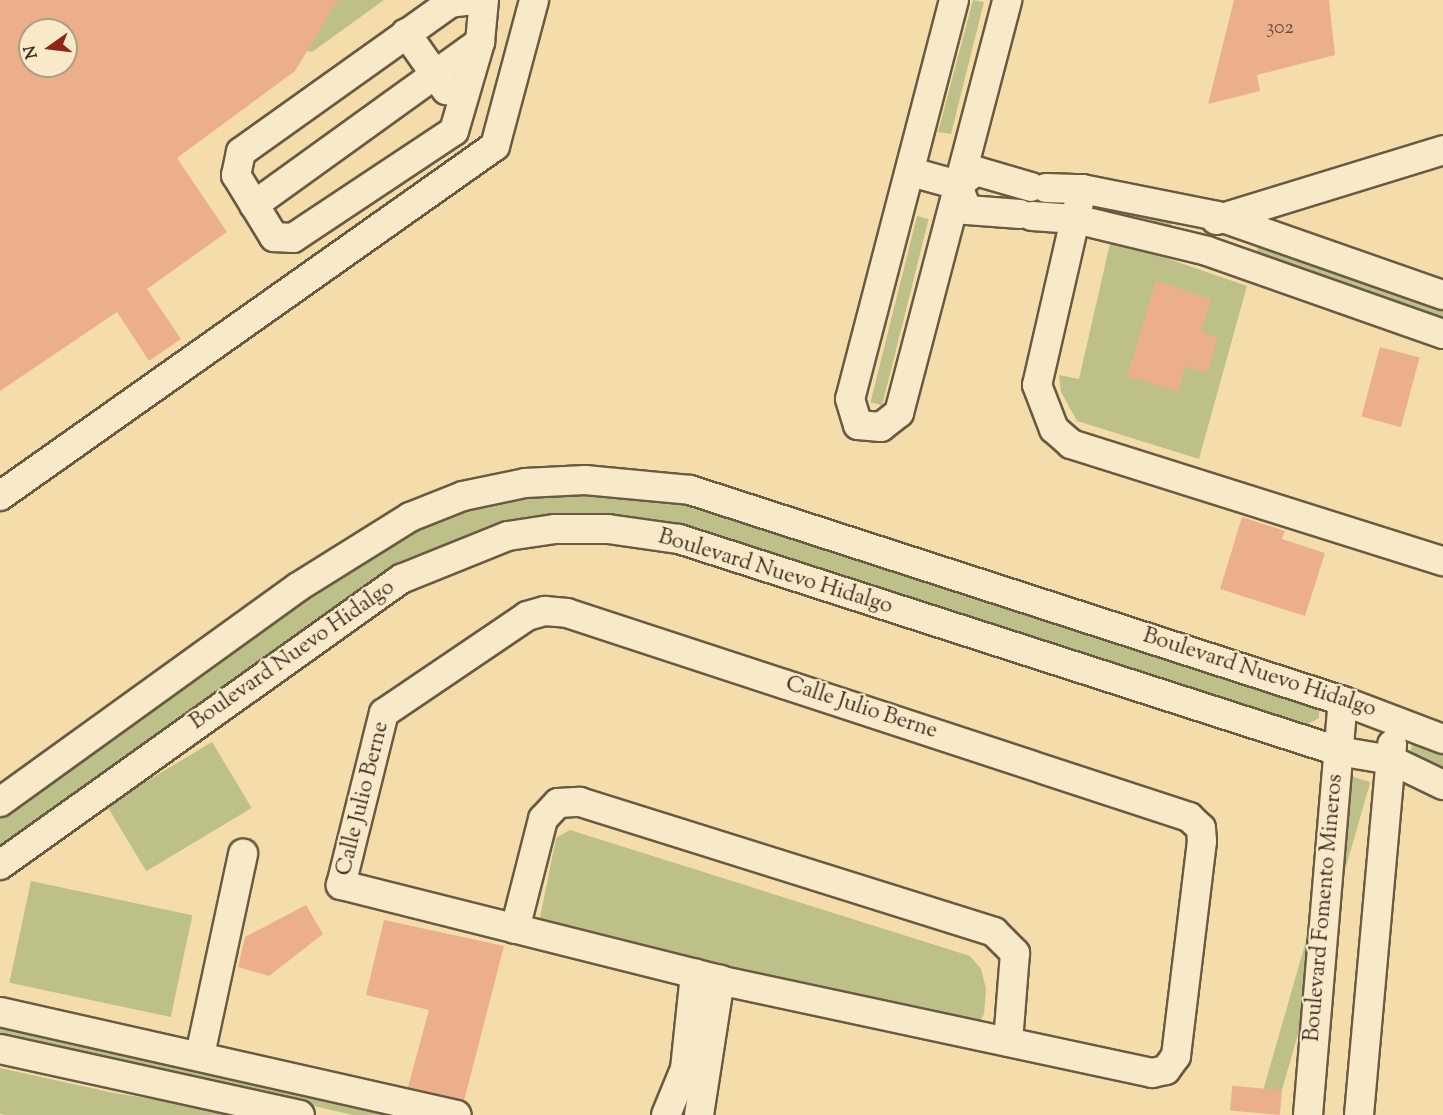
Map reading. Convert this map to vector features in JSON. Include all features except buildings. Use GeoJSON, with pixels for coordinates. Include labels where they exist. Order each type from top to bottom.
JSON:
{"type":"FeatureCollection","features":[{"type":"Feature","properties":{"kind":"street"},"geometry":{"type":"LineString","coordinates":[[472,0],[450,3],[241,152],[236,175],[274,237],[293,238],[453,131],[462,111],[480,42],[484,0]]}},
{"type":"Feature","properties":{"kind":"street"},"geometry":{"type":"LineString","coordinates":[[0,496],[495,146],[534,0]]}},
{"type":"Feature","properties":{"kind":"street"},"geometry":{"type":"LineString","coordinates":[[954,0],[911,172],[849,399],[858,425],[881,426],[899,413],[1007,0]]}},
{"type":"Feature","properties":{"kind":"street"},"geometry":{"type":"LineString","coordinates":[[406,33],[462,111]]}},
{"type":"Feature","properties":{"kind":"street"},"geometry":{"type":"LineString","coordinates":[[255,205],[480,42]]}},
{"type":"Feature","properties":{"kind":"street"},"geometry":{"type":"LineString","coordinates":[[1217,216],[1443,150]]}},
{"type":"Feature","properties":{"kind":"street"},"geometry":{"type":"LineString","coordinates":[[958,185],[976,171],[1039,187],[1082,189],[1217,216],[1443,295]]}},
{"type":"Feature","properties":{"kind":"street"},"geometry":{"type":"LineString","coordinates":[[911,172],[958,185]]}},
{"type":"Feature","properties":{"kind":"street"},"geometry":{"type":"LineString","coordinates":[[958,185],[967,210],[1075,219],[1207,251],[1443,334]]}},
{"type":"Feature","properties":{"kind":"street"},"geometry":{"type":"LineString","coordinates":[[1082,189],[1037,385],[1054,429],[1071,444],[1443,561]]}},
{"type":"Feature","properties":{"kind":"street"},"geometry":{"type":"LineString","coordinates":[[1207,251],[1217,216]]}},
{"type":"Feature","properties":{"kind":"street","name":"Boulevard Nuevo Hidalgo"},"geometry":{"type":"LineString","coordinates":[[0,802],[347,554],[410,517],[463,496],[525,483],[585,480],[690,490],[1343,701],[1394,718],[1443,739]]}},
{"type":"Feature","properties":{"kind":"street","name":"Boulevard Nuevo Hidalgo"},"geometry":{"type":"LineString","coordinates":[[0,866],[401,579],[508,536],[555,529],[608,529],[679,540],[1338,751],[1391,760],[1443,785]]}},
{"type":"Feature","properties":{"kind":"street","name":"Calle Julio Berne"},"geometry":{"type":"LineString","coordinates":[[567,613],[1189,817],[1201,828],[1176,1056],[1166,1070],[1152,1073],[707,977],[515,929],[341,885],[384,713],[527,616],[567,613]]}},
{"type":"Feature","properties":{"kind":"street","name":"Boulevard Fomento Mineros"},"geometry":{"type":"LineString","coordinates":[[1308,1115],[1343,701]]}},
{"type":"Feature","properties":{"kind":"street"},"geometry":{"type":"LineString","coordinates":[[1359,1115],[1394,718]]}},
{"type":"Feature","properties":{"kind":"street"},"geometry":{"type":"LineString","coordinates":[[515,929],[543,819],[558,803],[580,802],[994,932],[1015,952],[1008,1042]]}},
{"type":"Feature","properties":{"kind":"street"},"geometry":{"type":"LineString","coordinates":[[200,1055],[243,854]]}},
{"type":"Feature","properties":{"kind":"street"},"geometry":{"type":"LineString","coordinates":[[699,1115],[695,1071],[707,977]]}},
{"type":"Feature","properties":{"kind":"street"},"geometry":{"type":"LineString","coordinates":[[0,1012],[200,1055],[457,1115]]}},
{"type":"Feature","properties":{"kind":"street"},"geometry":{"type":"LineString","coordinates":[[0,1049],[300,1115]]}},
{"type":"Feature","properties":{"kind":"street"},"geometry":{"type":"LineString","coordinates":[[666,1115],[695,1071]]}},
{"type":"Feature","properties":{"kind":"green space"},"geometry":{"type":"Polygon","coordinates":[[[330,0],[384,0],[312,52],[303,50],[330,0]]]}},
{"type":"Feature","properties":{"kind":"green space"},"geometry":{"type":"Polygon","coordinates":[[[973,0],[984,2],[951,134],[938,132],[973,0]]]}},
{"type":"Feature","properties":{"kind":"green space"},"geometry":{"type":"Polygon","coordinates":[[[1094,206],[1173,218],[1171,226],[1094,206]]]}},
{"type":"Feature","properties":{"kind":"green space"},"geometry":{"type":"Polygon","coordinates":[[[917,216],[929,219],[882,405],[871,402],[917,216]]]}},
{"type":"Feature","properties":{"kind":"green space"},"geometry":{"type":"Polygon","coordinates":[[[1111,239],[1247,286],[1199,459],[1077,421],[1061,392],[1059,375],[1079,379],[1111,239]]]}},
{"type":"Feature","properties":{"kind":"green space"},"geometry":{"type":"Polygon","coordinates":[[[1258,246],[1375,284],[1443,311],[1443,320],[1256,255],[1258,246]]]}},
{"type":"Feature","properties":{"kind":"green space"},"geometry":{"type":"Polygon","coordinates":[[[559,491],[679,502],[741,517],[1311,701],[1319,709],[1319,718],[1302,727],[736,546],[506,526],[463,537],[409,564],[0,850],[0,818],[343,571],[452,512],[559,491]]]}},
{"type":"Feature","properties":{"kind":"green space"},"geometry":{"type":"Polygon","coordinates":[[[212,742],[252,808],[146,871],[107,805],[212,742]]]}},
{"type":"Feature","properties":{"kind":"green space"},"geometry":{"type":"Polygon","coordinates":[[[1413,742],[1443,750],[1443,779],[1408,759],[1413,742]]]}},
{"type":"Feature","properties":{"kind":"green space"},"geometry":{"type":"Polygon","coordinates":[[[1353,777],[1370,782],[1277,1108],[1260,1103],[1353,777]]]}},
{"type":"Feature","properties":{"kind":"green space"},"geometry":{"type":"Polygon","coordinates":[[[570,830],[970,956],[981,969],[986,989],[984,1014],[975,1031],[537,933],[556,838],[570,830]]]}},
{"type":"Feature","properties":{"kind":"green space"},"geometry":{"type":"Polygon","coordinates":[[[31,881],[192,915],[171,1017],[9,983],[31,881]]]}},
{"type":"Feature","properties":{"kind":"green space"},"geometry":{"type":"Polygon","coordinates":[[[0,1025],[402,1115],[353,1115],[0,1035],[0,1025]]]}},
{"type":"Feature","properties":{"kind":"green space"},"geometry":{"type":"Polygon","coordinates":[[[0,1068],[114,1093],[254,1115],[5,1115],[0,1114],[0,1068]]]}}]}
